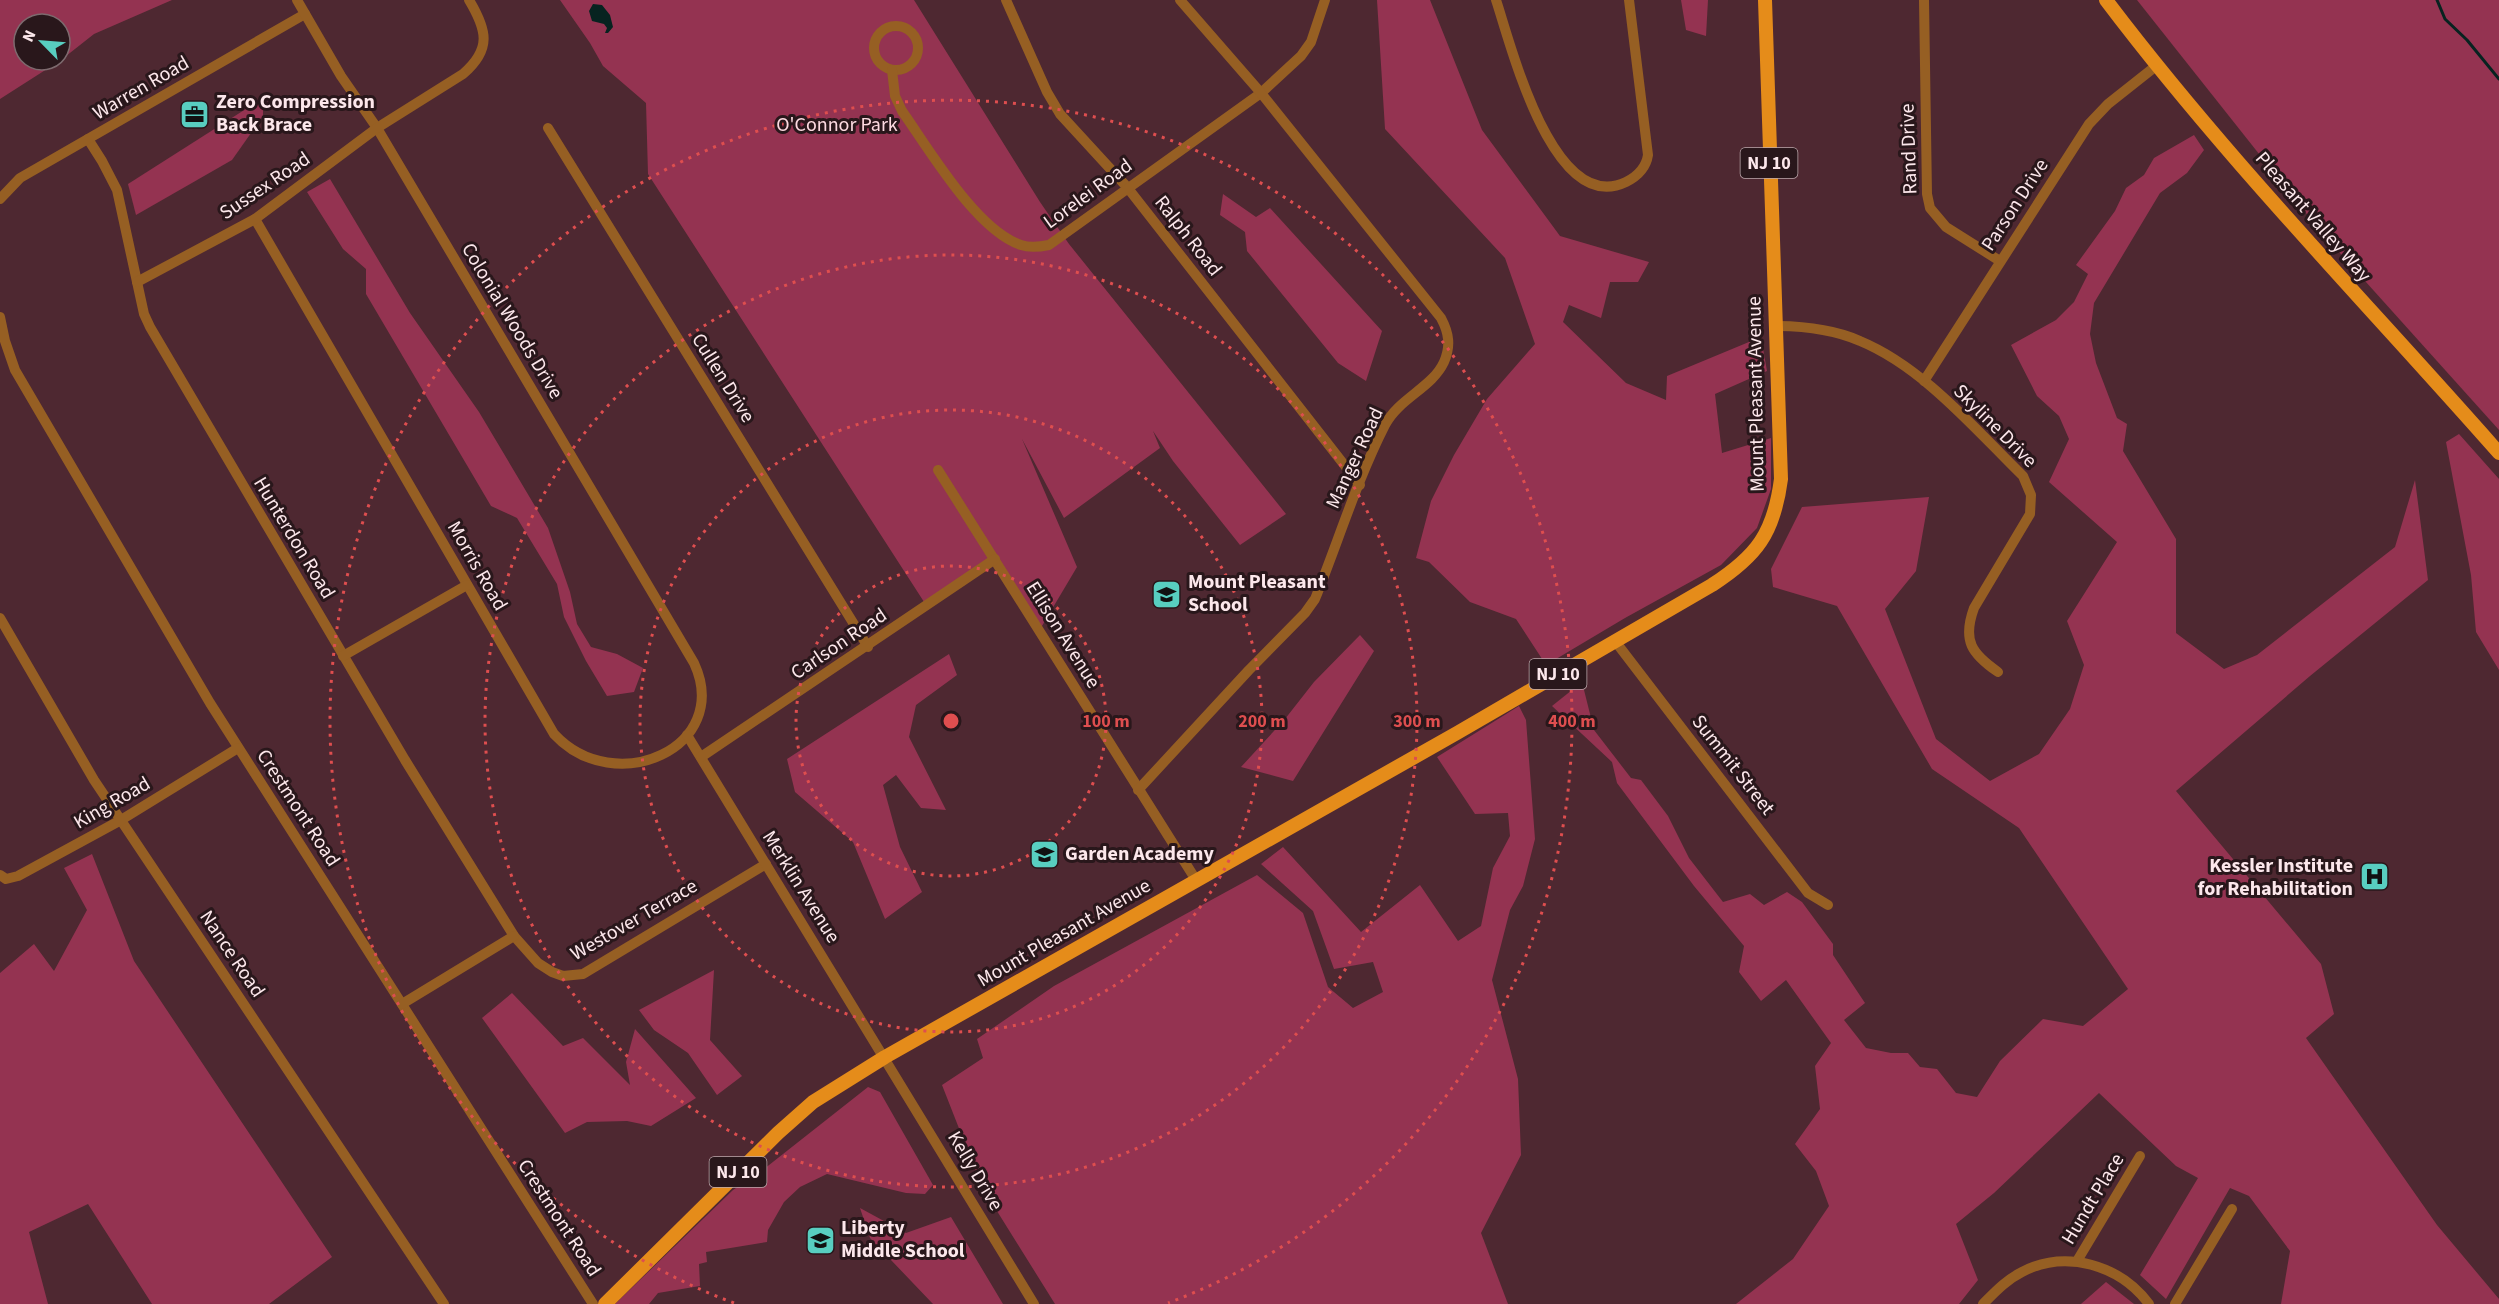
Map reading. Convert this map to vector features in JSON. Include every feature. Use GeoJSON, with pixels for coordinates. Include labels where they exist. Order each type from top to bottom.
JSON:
{"type":"FeatureCollection","features":[{"type":"Feature","properties":{"kind":"main road","name":"Mount Pleasant Avenue"},"geometry":{"type":"LineString","coordinates":[[605,1304],[778,1132],[813,1102],[885,1057],[1457,734],[1734,571],[1749,559],[1774,517],[1780,479],[1765,0]]}},
{"type":"Feature","properties":{"kind":"main road","name":"Pleasant Valley Way"},"geometry":{"type":"LineString","coordinates":[[2106,0],[2156,66],[2346,285],[2499,453]]}},
{"type":"Feature","properties":{"kind":"street","name":"Colonial Woods Drive"},"geometry":{"type":"LineString","coordinates":[[297,0],[340,76],[377,128],[694,663]]}},
{"type":"Feature","properties":{"kind":"street","name":"Sussex Road"},"geometry":{"type":"LineString","coordinates":[[137,282],[255,219],[377,128],[463,74],[474,64],[482,51],[485,34],[481,20],[469,0]]}},
{"type":"Feature","properties":{"kind":"street","name":"Ralph Road"},"geometry":{"type":"LineString","coordinates":[[1006,0],[1047,92],[1060,114],[1127,187],[1360,485]]}},
{"type":"Feature","properties":{"kind":"street","name":"Manger Road"},"geometry":{"type":"LineString","coordinates":[[1138,790],[1249,670],[1305,614],[1315,599],[1386,424],[1395,410],[1439,372],[1449,345],[1447,330],[1441,318],[1261,93],[1180,0]]}},
{"type":"Feature","properties":{"kind":"street","name":"Lorelei Road"},"geometry":{"type":"LineString","coordinates":[[892,70],[895,96],[902,111],[968,205],[1000,233],[1019,245],[1033,248],[1048,246],[1127,187],[1261,93],[1301,56],[1311,42],[1325,0]]}},
{"type":"Feature","properties":{"kind":"street"},"geometry":{"type":"LineString","coordinates":[[1496,0],[1518,71],[1547,136],[1569,165],[1587,181],[1610,187],[1625,183],[1640,174],[1647,160],[1648,150],[1629,0]]}},
{"type":"Feature","properties":{"kind":"street","name":"Rand Drive"},"geometry":{"type":"LineString","coordinates":[[1924,0],[1927,194],[1930,208],[1946,227],[2000,261]]}},
{"type":"Feature","properties":{"kind":"street","name":"Warren Road"},"geometry":{"type":"LineString","coordinates":[[0,199],[20,178],[305,14]]}},
{"type":"Feature","properties":{"kind":"street"},"geometry":{"type":"LineString","coordinates":[[892,25],[899,25],[915,35],[918,48],[910,65],[892,70],[885,67],[875,57],[874,44],[880,31],[892,25]]}},
{"type":"Feature","properties":{"kind":"street","name":"Parson Drive"},"geometry":{"type":"LineString","coordinates":[[1924,381],[2089,124],[2108,104],[2156,66]]}},
{"type":"Feature","properties":{"kind":"street","name":"Cullen Drive"},"geometry":{"type":"LineString","coordinates":[[548,128],[868,647]]}},
{"type":"Feature","properties":{"kind":"street","name":"Hunterdon Road"},"geometry":{"type":"LineString","coordinates":[[88,139],[117,190],[144,314],[150,327],[343,656],[514,936]]}},
{"type":"Feature","properties":{"kind":"street","name":"Morris Road"},"geometry":{"type":"LineString","coordinates":[[255,219],[549,727],[561,741],[575,752],[599,762],[617,765],[635,764],[660,755],[687,735],[696,720],[702,701],[701,682],[694,663]]}},
{"type":"Feature","properties":{"kind":"street","name":"Crestmont Road"},"geometry":{"type":"LineString","coordinates":[[0,317],[15,370],[35,407],[238,748],[593,1304]]}},
{"type":"Feature","properties":{"kind":"street","name":"Skyline Drive"},"geometry":{"type":"LineString","coordinates":[[1774,326],[1821,329],[1860,340],[1889,356],[1924,381],[2023,476],[2031,495],[2030,514],[1974,608],[1968,623],[1969,636],[1979,659],[1998,672]]}},
{"type":"Feature","properties":{"kind":"street","name":"Ellison Avenue"},"geometry":{"type":"LineString","coordinates":[[938,470],[1196,880]]}},
{"type":"Feature","properties":{"kind":"street","name":"Carlson Road"},"geometry":{"type":"LineString","coordinates":[[701,758],[995,559]]}},
{"type":"Feature","properties":{"kind":"street"},"geometry":{"type":"LineString","coordinates":[[343,656],[467,585]]}},
{"type":"Feature","properties":{"kind":"street","name":"Nance Road"},"geometry":{"type":"LineString","coordinates":[[0,618],[94,780],[444,1304]]}},
{"type":"Feature","properties":{"kind":"street","name":"Summit Street"},"geometry":{"type":"LineString","coordinates":[[1615,641],[1808,893],[1828,905]]}},
{"type":"Feature","properties":{"kind":"street","name":"Merklin Avenue"},"geometry":{"type":"LineString","coordinates":[[687,735],[885,1057]]}},
{"type":"Feature","properties":{"kind":"street","name":"King Road"},"geometry":{"type":"LineString","coordinates":[[0,875],[6,879],[18,876],[121,820],[238,748]]}},
{"type":"Feature","properties":{"kind":"street","name":"Westover Terrace"},"geometry":{"type":"LineString","coordinates":[[514,936],[538,963],[552,972],[563,976],[583,974],[766,864]]}},
{"type":"Feature","properties":{"kind":"street"},"geometry":{"type":"LineString","coordinates":[[402,1004],[514,936]]}},
{"type":"Feature","properties":{"kind":"street","name":"Kelly Drive"},"geometry":{"type":"LineString","coordinates":[[885,1057],[1035,1304]]}},
{"type":"Feature","properties":{"kind":"street","name":"Hundt Place"},"geometry":{"type":"LineString","coordinates":[[2077,1261],[2140,1156]]}},
{"type":"Feature","properties":{"kind":"street"},"geometry":{"type":"LineString","coordinates":[[2175,1304],[2232,1209]]}},
{"type":"Feature","properties":{"kind":"street"},"geometry":{"type":"LineString","coordinates":[[1983,1304],[2009,1280],[2023,1272],[2050,1263],[2077,1261],[2095,1265],[2116,1275],[2138,1290],[2149,1304]]}},
{"type":"Feature","properties":{"kind":"green space"},"geometry":{"type":"Polygon","coordinates":[[[0,0],[172,0],[94,34],[72,51],[72,12],[12,12],[12,72],[42,72],[0,99],[0,0]]]}},
{"type":"Feature","properties":{"kind":"green space","name":"O'Connor Park"},"geometry":{"type":"Polygon","coordinates":[[[560,0],[914,0],[1040,202],[1069,244],[1286,514],[1240,545],[1173,461],[1153,431],[1160,448],[1064,518],[1022,439],[1077,567],[1039,631],[995,560],[926,605],[648,174],[646,103],[603,66],[560,0]]]}},
{"type":"Feature","properties":{"kind":"green space"},"geometry":{"type":"Polygon","coordinates":[[[1377,0],[1430,0],[1482,130],[1560,236],[1649,262],[1638,282],[1610,282],[1601,318],[1569,305],[1563,322],[1626,383],[1666,400],[1667,376],[1761,337],[1767,371],[1715,394],[1722,453],[1771,438],[1771,489],[1757,528],[1721,565],[1546,665],[1516,619],[1470,602],[1429,562],[1416,558],[1431,501],[1454,455],[1487,399],[1535,344],[1505,258],[1385,129],[1377,0]]]}},
{"type":"Feature","properties":{"kind":"green space"},"geometry":{"type":"Polygon","coordinates":[[[1681,0],[1708,0],[1706,36],[1686,30],[1681,0]]]}},
{"type":"Feature","properties":{"kind":"green space"},"geometry":{"type":"Polygon","coordinates":[[[2137,0],[2499,0],[2499,430],[2321,232],[2137,0]]]}},
{"type":"Feature","properties":{"kind":"green space"},"geometry":{"type":"Polygon","coordinates":[[[263,98],[263,116],[232,160],[136,215],[128,184],[263,98]]]}},
{"type":"Feature","properties":{"kind":"green space"},"geometry":{"type":"Polygon","coordinates":[[[2194,135],[2204,150],[2187,173],[2160,193],[2094,303],[2090,334],[2096,363],[2117,418],[2127,424],[2123,451],[2176,539],[2176,633],[2224,669],[2257,655],[2395,547],[2415,480],[2428,580],[2310,676],[2176,791],[2321,964],[2334,1014],[2306,1038],[2437,1225],[2499,1299],[2499,1304],[2281,1304],[2290,1251],[2249,1196],[2230,1188],[2166,1299],[2140,1275],[2198,1178],[2176,1166],[2099,1093],[1994,1193],[1956,1224],[1978,1280],[1959,1304],[1736,1304],[1793,1259],[1829,1206],[1816,1171],[1795,1144],[1820,1109],[1815,1066],[1831,1043],[1786,980],[1761,1001],[1739,972],[1744,946],[1694,886],[1617,783],[1612,762],[1552,706],[1582,682],[1594,730],[1631,778],[1641,780],[1668,816],[1689,858],[1723,902],[1750,894],[1764,905],[1787,892],[1802,902],[1833,944],[1833,955],[1865,1003],[1844,1020],[1866,1048],[1891,1053],[1908,1053],[1920,1067],[1937,1069],[1956,1093],[1977,1097],[2000,1061],[2043,1019],[2083,1026],[2128,989],[2019,828],[1932,769],[1837,606],[1773,587],[1771,569],[1802,507],[1929,497],[1916,571],[1885,609],[1936,739],[1990,781],[2039,754],[2070,709],[2084,665],[2067,621],[2117,542],[2049,482],[2069,439],[2059,416],[2037,396],[2011,345],[2056,320],[2074,302],[2088,274],[2076,265],[2115,211],[2126,188],[2144,175],[2154,158],[2194,135]]]}},
{"type":"Feature","properties":{"kind":"green space"},"geometry":{"type":"Polygon","coordinates":[[[330,179],[410,313],[479,412],[548,528],[570,592],[577,624],[591,647],[617,654],[643,668],[634,692],[607,696],[564,617],[557,584],[517,518],[491,506],[366,294],[366,269],[343,249],[307,192],[330,179]]]}},
{"type":"Feature","properties":{"kind":"green space"},"geometry":{"type":"Polygon","coordinates":[[[1223,194],[1256,217],[1270,208],[1382,331],[1366,381],[1338,363],[1247,251],[1245,232],[1220,215],[1223,194]]]}},
{"type":"Feature","properties":{"kind":"green space"},"geometry":{"type":"Polygon","coordinates":[[[2459,434],[2499,479],[2499,670],[2476,632],[2471,575],[2446,442],[2459,434]]]}},
{"type":"Feature","properties":{"kind":"green space"},"geometry":{"type":"Polygon","coordinates":[[[1360,635],[1374,651],[1293,781],[1241,767],[1285,719],[1314,682],[1360,635]]]}},
{"type":"Feature","properties":{"kind":"green space"},"geometry":{"type":"Polygon","coordinates":[[[949,654],[957,675],[916,705],[909,737],[946,810],[921,808],[896,775],[883,785],[900,847],[922,892],[885,919],[853,842],[795,792],[787,759],[949,654]]]}},
{"type":"Feature","properties":{"kind":"green space"},"geometry":{"type":"Polygon","coordinates":[[[1519,706],[1526,720],[1535,839],[1523,886],[1510,910],[1492,980],[1518,1079],[1521,1155],[1481,1233],[1508,1304],[1055,1304],[982,1187],[942,1085],[983,1058],[977,1039],[1054,986],[1257,875],[1303,913],[1328,987],[1353,1008],[1383,992],[1373,962],[1334,969],[1313,911],[1261,864],[1283,847],[1361,932],[1420,885],[1458,941],[1481,926],[1493,868],[1510,836],[1508,813],[1475,814],[1437,757],[1519,706]]]}},
{"type":"Feature","properties":{"kind":"green space"},"geometry":{"type":"Polygon","coordinates":[[[92,854],[134,961],[332,1257],[269,1304],[152,1304],[88,1204],[29,1232],[48,1304],[0,1304],[0,973],[34,944],[54,971],[87,910],[64,868],[92,854]]]}},
{"type":"Feature","properties":{"kind":"green space"},"geometry":{"type":"Polygon","coordinates":[[[714,970],[710,1040],[742,1076],[717,1095],[688,1053],[654,1030],[639,1010],[714,970]]]}},
{"type":"Feature","properties":{"kind":"green space"},"geometry":{"type":"Polygon","coordinates":[[[512,993],[563,1046],[583,1038],[630,1085],[626,1062],[635,1029],[696,1098],[651,1126],[627,1121],[587,1122],[565,1133],[482,1018],[512,993]]]}},
{"type":"Feature","properties":{"kind":"green space"},"geometry":{"type":"Polygon","coordinates":[[[868,1087],[880,1092],[933,1185],[925,1194],[906,1193],[827,1174],[800,1187],[784,1202],[768,1230],[767,1242],[706,1252],[707,1262],[699,1264],[700,1286],[658,1293],[649,1304],[615,1304],[733,1190],[764,1169],[868,1087]]]}},
{"type":"Feature","properties":{"kind":"green space"},"geometry":{"type":"Polygon","coordinates":[[[860,1208],[906,1233],[951,1217],[1003,1304],[933,1304],[870,1238],[860,1208]]]}},
{"type":"Feature","properties":{"kind":"green space"},"geometry":{"type":"Polygon","coordinates":[[[2106,1282],[2134,1304],[2081,1304],[2106,1282]]]}},
{"type":"Feature","properties":{"kind":"water"},"geometry":{"type":"Polygon","coordinates":[[[593,4],[602,5],[610,15],[613,27],[608,33],[605,33],[607,28],[604,24],[592,21],[589,11],[593,4]]]}},
{"type":"Feature","properties":{"kind":"waterway"},"geometry":{"type":"LineString","coordinates":[[2437,0],[2445,19],[2467,40],[2499,79]]}},
{"type":"Feature","properties":{"kind":"place","name":"Zero Compression Back Brace"},"geometry":{"type":"Point","coordinates":[195,114]}},
{"type":"Feature","properties":{"kind":"place","name":"Mount Pleasant School"},"geometry":{"type":"Point","coordinates":[1167,594]}},
{"type":"Feature","properties":{"kind":"place","name":"Garden Academy"},"geometry":{"type":"Point","coordinates":[1044,854]}},
{"type":"Feature","properties":{"kind":"place","name":"Kessler Institute for Rehabilitation"},"geometry":{"type":"Point","coordinates":[2374,877]}},
{"type":"Feature","properties":{"kind":"place","name":"Liberty Middle School"},"geometry":{"type":"Point","coordinates":[820,1240]}}]}
